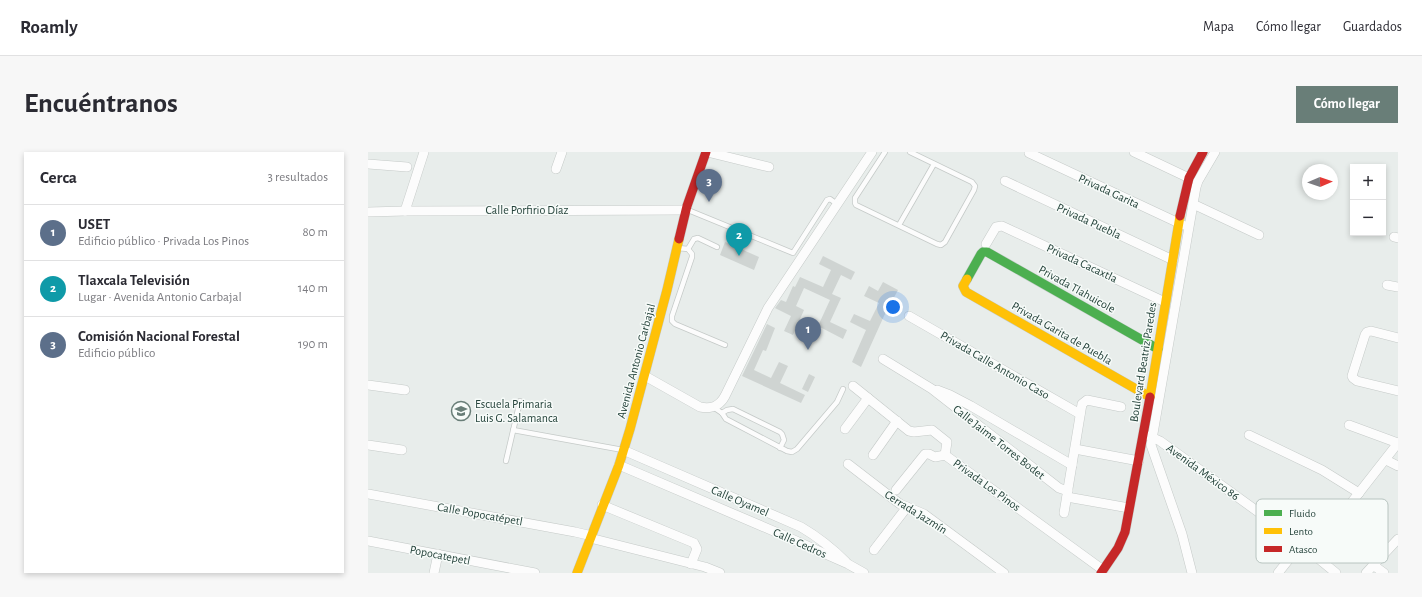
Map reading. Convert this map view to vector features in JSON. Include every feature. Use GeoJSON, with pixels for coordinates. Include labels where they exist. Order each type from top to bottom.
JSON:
{"type":"FeatureCollection","features":[{"type":"Feature","properties":{"kind":"street"},"geometry":{"type":"LineString","coordinates":[[406,210],[424,152]]}},
{"type":"Feature","properties":{"kind":"street"},"geometry":{"type":"LineString","coordinates":[[556,169],[562,152]]}},
{"type":"Feature","properties":{"kind":"street"},"geometry":{"type":"LineString","coordinates":[[707,152],[769,167]]}},
{"type":"Feature","properties":{"kind":"street","name":"Avenida Antonio Carbajal"},"geometry":{"type":"LineString","coordinates":[[577,573],[602,505],[619,465],[645,376],[686,210],[707,152]]}},
{"type":"Feature","properties":{"kind":"street"},"geometry":{"type":"LineString","coordinates":[[645,376],[700,406],[713,407],[720,403],[725,396],[768,308],[872,152]]}},
{"type":"Feature","properties":{"kind":"street"},"geometry":{"type":"LineString","coordinates":[[1134,152],[1189,178]]}},
{"type":"Feature","properties":{"kind":"street","name":"Boulevard Beatriz Paredes"},"geometry":{"type":"LineString","coordinates":[[1102,572],[1122,541],[1144,435],[1179,223],[1189,178],[1203,152]]}},
{"type":"Feature","properties":{"kind":"street","name":"Boulevard Beatriz Paredes"},"geometry":{"type":"LineString","coordinates":[[1192,573],[1182,534],[1151,445],[1198,181],[1215,152]]}},
{"type":"Feature","properties":{"kind":"street","name":"Privada Garita"},"geometry":{"type":"LineString","coordinates":[[1029,153],[1189,227]]}},
{"type":"Feature","properties":{"kind":"street"},"geometry":{"type":"LineString","coordinates":[[368,164],[407,167]]}},
{"type":"Feature","properties":{"kind":"street","name":"Privada Puebla"},"geometry":{"type":"LineString","coordinates":[[1005,181],[1172,260]]}},
{"type":"Feature","properties":{"kind":"street"},"geometry":{"type":"LineString","coordinates":[[1193,204],[1259,235]]}},
{"type":"Feature","properties":{"kind":"street","name":"Calle Porfirio Díaz"},"geometry":{"type":"LineString","coordinates":[[368,212],[406,210],[686,210]]}},
{"type":"Feature","properties":{"kind":"street","name":"Privada Cacaxtla"},"geometry":{"type":"LineString","coordinates":[[985,248],[994,229],[998,226],[1002,226],[1165,302]]}},
{"type":"Feature","properties":{"kind":"street","name":"Privada Garita de Puebla"},"geometry":{"type":"LineString","coordinates":[[985,248],[964,284],[963,289],[966,292],[1150,397]]}},
{"type":"Feature","properties":{"kind":"street","name":"Privada Tlahuicole"},"geometry":{"type":"LineString","coordinates":[[985,248],[987,252],[1158,349]]}},
{"type":"Feature","properties":{"kind":"street"},"geometry":{"type":"LineString","coordinates":[[1387,285],[1398,287]]}},
{"type":"Feature","properties":{"kind":"street","name":"Privada Calle Antonio Caso"},"geometry":{"type":"LineString","coordinates":[[909,316],[1080,414]]}},
{"type":"Feature","properties":{"kind":"street"},"geometry":{"type":"LineString","coordinates":[[1398,338],[1372,331],[1367,332],[1353,373],[1353,378],[1357,381],[1398,391]]}},
{"type":"Feature","properties":{"kind":"street","name":"Calle Jaime Torres Bodet"},"geometry":{"type":"LineString","coordinates":[[883,359],[932,389],[1067,494],[1129,508]]}},
{"type":"Feature","properties":{"kind":"street"},"geometry":{"type":"LineString","coordinates":[[368,385],[405,390]]}},
{"type":"Feature","properties":{"kind":"street","name":"Privada Los Pinos"},"geometry":{"type":"LineString","coordinates":[[853,386],[912,432],[934,431],[947,442],[945,454],[1102,572]]}},
{"type":"Feature","properties":{"kind":"street","name":"Calle Jaime Torres Bodet"},"geometry":{"type":"LineString","coordinates":[[932,389],[950,395],[971,406],[1072,465]]}},
{"type":"Feature","properties":{"kind":"street"},"geometry":{"type":"LineString","coordinates":[[845,429],[868,398]]}},
{"type":"Feature","properties":{"kind":"street"},"geometry":{"type":"LineString","coordinates":[[1064,513],[1082,404],[1086,400],[1121,407]]}},
{"type":"Feature","properties":{"kind":"street"},"geometry":{"type":"LineString","coordinates":[[873,455],[897,421]]}},
{"type":"Feature","properties":{"kind":"street"},"geometry":{"type":"LineString","coordinates":[[1349,425],[1398,443],[1355,499]]}},
{"type":"Feature","properties":{"kind":"street","name":"Avenida México 86"},"geometry":{"type":"LineString","coordinates":[[1144,435],[1153,437],[1173,450],[1256,511]]}},
{"type":"Feature","properties":{"kind":"street"},"geometry":{"type":"LineString","coordinates":[[1249,435],[1322,470],[1359,494]]}},
{"type":"Feature","properties":{"kind":"street"},"geometry":{"type":"LineString","coordinates":[[368,445],[402,450]]}},
{"type":"Feature","properties":{"kind":"street"},"geometry":{"type":"LineString","coordinates":[[1074,449],[1139,461]]}},
{"type":"Feature","properties":{"kind":"street","name":"Calle Oyamel"},"geometry":{"type":"LineString","coordinates":[[623,450],[801,527],[833,548],[848,564]]}},
{"type":"Feature","properties":{"kind":"street"},"geometry":{"type":"LineString","coordinates":[[896,490],[925,454],[935,457],[945,454]]}},
{"type":"Feature","properties":{"kind":"street"},"geometry":{"type":"LineString","coordinates":[[1386,460],[1398,466]]}},
{"type":"Feature","properties":{"kind":"street","name":"Cerrada Jazmín"},"geometry":{"type":"LineString","coordinates":[[848,464],[900,504],[924,514],[1004,573]]}},
{"type":"Feature","properties":{"kind":"street","name":"Calle Cedros"},"geometry":{"type":"LineString","coordinates":[[619,465],[848,564]]}},
{"type":"Feature","properties":{"kind":"street","name":"Calle Popocatépetl"},"geometry":{"type":"LineString","coordinates":[[368,494],[570,530],[591,536],[594,539],[705,567],[720,573]]}},
{"type":"Feature","properties":{"kind":"street"},"geometry":{"type":"LineString","coordinates":[[738,516],[743,502]]}},
{"type":"Feature","properties":{"kind":"street"},"geometry":{"type":"LineString","coordinates":[[602,505],[694,544],[697,549],[691,564]]}},
{"type":"Feature","properties":{"kind":"street"},"geometry":{"type":"LineString","coordinates":[[874,550],[907,507]]}},
{"type":"Feature","properties":{"kind":"street"},"geometry":{"type":"LineString","coordinates":[[1388,549],[1398,539]]}},
{"type":"Feature","properties":{"kind":"street","name":"Popocatepetl"},"geometry":{"type":"LineString","coordinates":[[368,541],[535,573]]}},
{"type":"Feature","properties":{"kind":"street"},"geometry":{"type":"LineString","coordinates":[[434,573],[438,554]]}},
{"type":"Feature","properties":{"kind":"street"},"geometry":{"type":"LineString","coordinates":[[1278,573],[1286,563]]}},
{"type":"Feature","properties":{"kind":"street","name":"Avenida México 86"},"geometry":{"type":"LineString","coordinates":[[1324,563],[1336,573]]}},
{"type":"Feature","properties":{"kind":"street"},"geometry":{"type":"LineString","coordinates":[[848,564],[864,573]]}},
{"type":"Feature","properties":{"kind":"street"},"geometry":{"type":"LineString","coordinates":[[1366,573],[1373,565],[1384,573]]}},
{"type":"Feature","properties":{"kind":"lane"},"geometry":{"type":"LineString","coordinates":[[885,152],[856,198],[855,203],[858,206],[939,245],[943,244],[975,186],[972,182],[910,152]]}},
{"type":"Feature","properties":{"kind":"lane"},"geometry":{"type":"LineString","coordinates":[[899,226],[934,164]]}},
{"type":"Feature","properties":{"kind":"lane"},"geometry":{"type":"LineString","coordinates":[[686,210],[793,253],[827,200],[830,199],[837,204]]}},
{"type":"Feature","properties":{"kind":"lane"},"geometry":{"type":"LineString","coordinates":[[688,249],[694,239],[698,238],[716,247]]}},
{"type":"Feature","properties":{"kind":"lane"},"geometry":{"type":"LineString","coordinates":[[677,247],[688,249],[692,254],[692,259],[672,316],[672,320],[675,324],[725,345]]}},
{"type":"Feature","properties":{"kind":"lane"},"geometry":{"type":"LineString","coordinates":[[713,407],[722,413],[726,419],[790,452],[795,451],[837,402],[843,389]]}},
{"type":"Feature","properties":{"kind":"lane"},"geometry":{"type":"LineString","coordinates":[[506,460],[520,401]]}},
{"type":"Feature","properties":{"kind":"lane"},"geometry":{"type":"LineString","coordinates":[[722,413],[733,409],[780,432],[784,440],[780,448]]}},
{"type":"Feature","properties":{"kind":"lane"},"geometry":{"type":"LineString","coordinates":[[513,430],[623,450]]}},
{"type":"Feature","properties":{"kind":"building"},"geometry":{"type":"Polygon","coordinates":[[[725,242],[759,257],[754,270],[720,255],[725,242]]]}},
{"type":"Feature","properties":{"kind":"building"},"geometry":{"type":"Polygon","coordinates":[[[823,256],[855,272],[851,280],[841,275],[832,294],[841,298],[830,322],[847,330],[843,339],[818,326],[830,300],[804,288],[796,306],[804,310],[793,335],[784,331],[791,316],[775,308],[781,300],[786,302],[793,286],[795,287],[800,277],[823,287],[831,270],[819,264],[823,256]]]}},
{"type":"Feature","properties":{"kind":"building"},"geometry":{"type":"Polygon","coordinates":[[[883,282],[898,290],[884,316],[861,367],[852,362],[866,330],[850,322],[854,314],[870,321],[879,303],[864,296],[869,286],[878,291],[883,282]]]}},
{"type":"Feature","properties":{"kind":"building"},"geometry":{"type":"Polygon","coordinates":[[[767,324],[775,328],[766,351],[763,350],[754,370],[771,378],[779,362],[788,366],[780,383],[805,395],[801,403],[742,376],[767,324]]]}},
{"type":"Feature","properties":{"kind":"building"},"geometry":{"type":"Polygon","coordinates":[[[809,374],[815,377],[808,392],[802,389],[809,374]]]}},
{"type":"Feature","properties":{"kind":"traffic: fast"},"geometry":{"type":"LineString","coordinates":[[967,279],[981,254],[983,252],[987,252],[1158,349]]}},
{"type":"Feature","properties":{"kind":"traffic: slow"},"geometry":{"type":"LineString","coordinates":[[1150,397],[1180,216]]}},
{"type":"Feature","properties":{"kind":"traffic: slow"},"geometry":{"type":"LineString","coordinates":[[577,573],[619,465],[630,429],[679,239]]}},
{"type":"Feature","properties":{"kind":"traffic: slow"},"geometry":{"type":"LineString","coordinates":[[967,279],[963,286],[966,292],[1150,397]]}},
{"type":"Feature","properties":{"kind":"traffic: jam"},"geometry":{"type":"LineString","coordinates":[[679,239],[687,206],[706,152]]}},
{"type":"Feature","properties":{"kind":"traffic: jam"},"geometry":{"type":"LineString","coordinates":[[1180,216],[1189,178],[1203,152]]}},
{"type":"Feature","properties":{"kind":"traffic: jam"},"geometry":{"type":"LineString","coordinates":[[1101,573],[1118,548],[1125,532],[1150,397]]}},
{"type":"Feature","properties":{"kind":"place","name":"Comisión Nacional Forestal"},"geometry":{"type":"Point","coordinates":[709,202]}},
{"type":"Feature","properties":{"kind":"place","name":"Tlaxcala Televisión"},"geometry":{"type":"Point","coordinates":[739,256]}},
{"type":"Feature","properties":{"kind":"place","name":"USET"},"geometry":{"type":"Point","coordinates":[808,350]}},
{"type":"Feature","properties":{"kind":"place","name":"Escuela Primaria Luis G. Salamanca"},"geometry":{"type":"Point","coordinates":[461,411]}}]}
